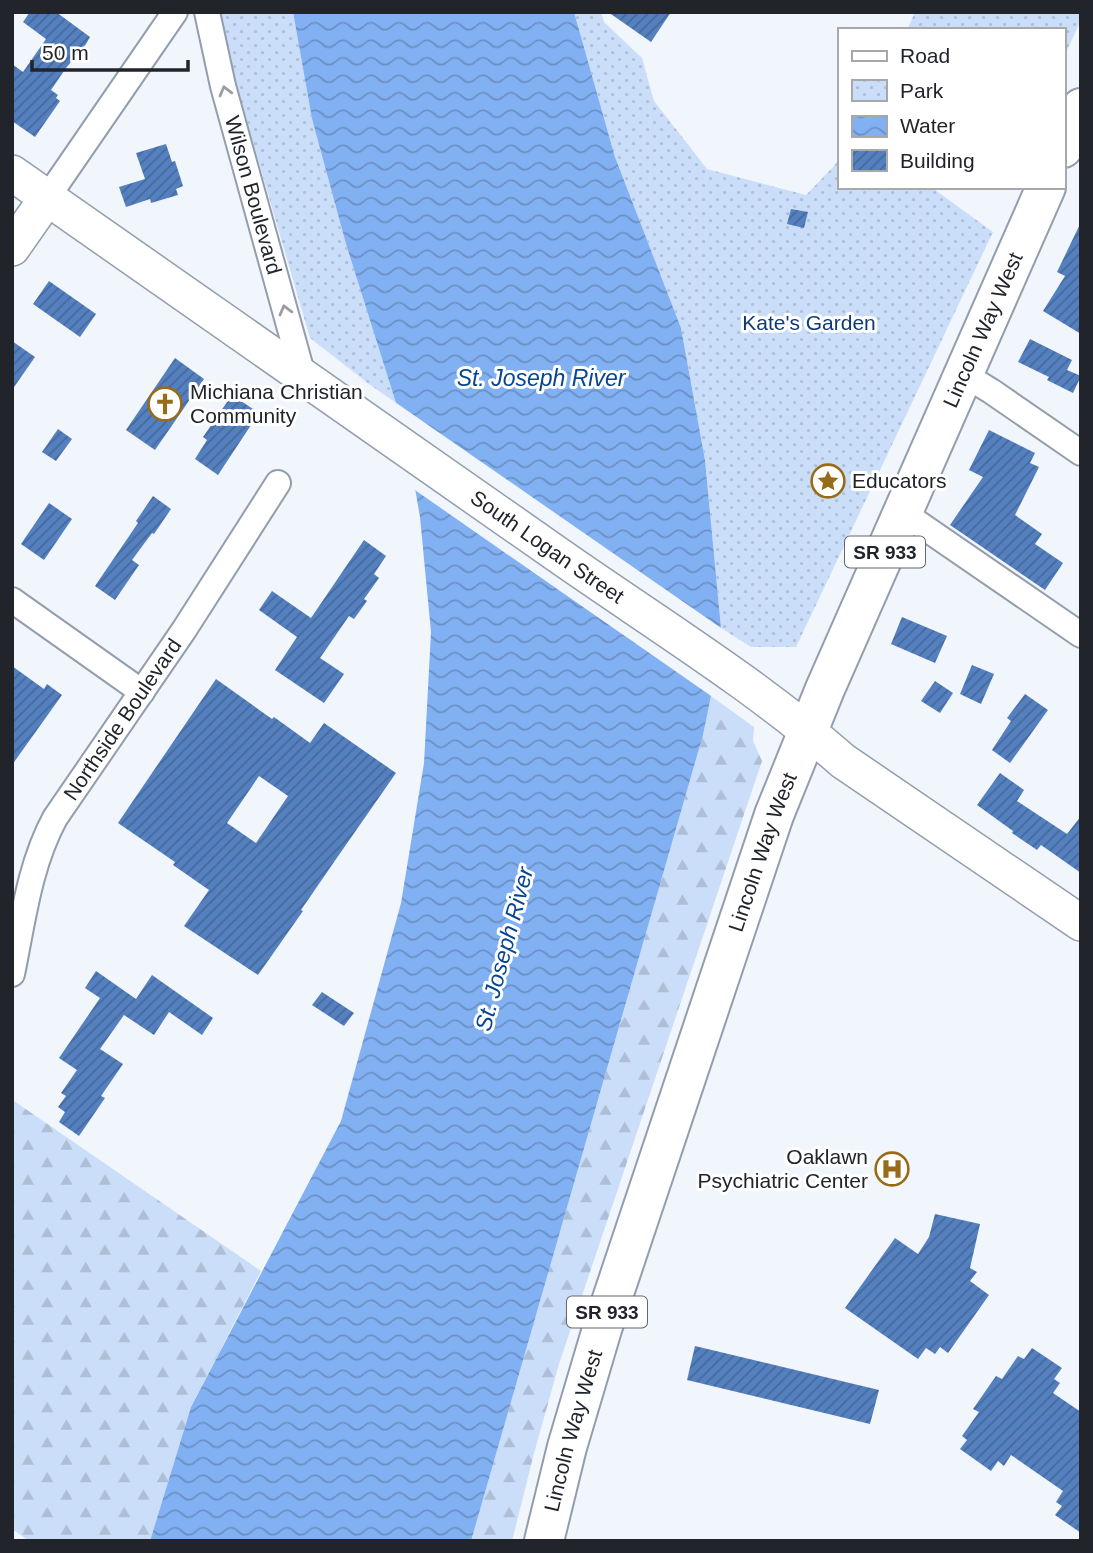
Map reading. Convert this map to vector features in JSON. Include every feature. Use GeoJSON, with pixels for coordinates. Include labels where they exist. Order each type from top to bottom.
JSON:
{"type":"FeatureCollection","features":[{"type":"Feature","properties":{"kind":"main road"},"geometry":{"type":"LineString","coordinates":[[1065,144],[1081,108]]}},
{"type":"Feature","properties":{"kind":"main road","name":"Lincoln Way West"},"geometry":{"type":"LineString","coordinates":[[544,1541],[566,1447],[602,1329],[774,815],[807,730],[1045,189]]}},
{"type":"Feature","properties":{"kind":"street"},"geometry":{"type":"LineString","coordinates":[[12,248],[175,12]]}},
{"type":"Feature","properties":{"kind":"street","name":"Wilson Boulevard"},"geometry":{"type":"LineString","coordinates":[[207,12],[223,86],[303,376]]}},
{"type":"Feature","properties":{"kind":"street","name":"South Logan Street"},"geometry":{"type":"LineString","coordinates":[[12,173],[767,699],[842,761],[1081,922]]}},
{"type":"Feature","properties":{"kind":"street"},"geometry":{"type":"LineString","coordinates":[[964,374],[1081,453]]}},
{"type":"Feature","properties":{"kind":"street","name":"Northside Boulevard"},"geometry":{"type":"LineString","coordinates":[[12,974],[32,872],[46,834],[184,630],[278,483]]}},
{"type":"Feature","properties":{"kind":"street"},"geometry":{"type":"LineString","coordinates":[[902,512],[1081,635]]}},
{"type":"Feature","properties":{"kind":"street"},"geometry":{"type":"LineString","coordinates":[[12,600],[142,691]]}},
{"type":"Feature","properties":{"kind":"green space"},"geometry":{"type":"Polygon","coordinates":[[[215,12],[293,12],[312,119],[346,244],[396,403],[310,338],[215,12]]]}},
{"type":"Feature","properties":{"kind":"green space","name":"Kate's Garden"},"geometry":{"type":"Polygon","coordinates":[[[574,12],[601,12],[604,22],[642,58],[654,101],[707,169],[806,195],[838,160],[838,189],[934,189],[993,232],[796,647],[751,647],[721,628],[705,460],[681,328],[615,157],[574,12]]]}},
{"type":"Feature","properties":{"kind":"green space"},"geometry":{"type":"Polygon","coordinates":[[[915,12],[1081,12],[1081,20],[1065,55],[1065,28],[908,28],[915,12]]]}},
{"type":"Feature","properties":{"kind":"green space"},"geometry":{"type":"Polygon","coordinates":[[[711,696],[754,727],[753,741],[762,761],[559,1364],[512,1541],[471,1541],[703,735],[711,696]]]}},
{"type":"Feature","properties":{"kind":"green space"},"geometry":{"type":"Polygon","coordinates":[[[14,1101],[261,1271],[191,1407],[150,1541],[29,1541],[12,1529],[14,1101]]]}},
{"type":"Feature","properties":{"kind":"water","name":"St. Joseph River"},"geometry":{"type":"Polygon","coordinates":[[[293,12],[574,12],[615,157],[681,328],[705,460],[721,628],[703,735],[471,1541],[150,1541],[191,1407],[341,1121],[401,903],[424,763],[431,632],[415,488],[396,403],[346,244],[312,119],[293,12]]]}},
{"type":"Feature","properties":{"kind":"pier"},"geometry":{"type":"Polygon","coordinates":[[[392,400],[724,630],[714,698],[412,488],[392,400]]]}},
{"type":"Feature","properties":{"kind":"building"},"geometry":{"type":"Polygon","coordinates":[[[30,12],[56,12],[90,37],[51,90],[58,95],[56,98],[60,101],[35,137],[12,121],[12,64],[23,72],[46,39],[23,22],[30,12]]]}},
{"type":"Feature","properties":{"kind":"building"},"geometry":{"type":"Polygon","coordinates":[[[608,12],[671,12],[651,42],[608,12]]]}},
{"type":"Feature","properties":{"kind":"building"},"geometry":{"type":"Polygon","coordinates":[[[166,144],[183,186],[176,189],[178,195],[151,203],[150,199],[126,207],[119,187],[145,179],[136,153],[166,144]]]}},
{"type":"Feature","properties":{"kind":"building"},"geometry":{"type":"Polygon","coordinates":[[[791,209],[808,212],[804,228],[787,224],[791,209]]]}},
{"type":"Feature","properties":{"kind":"building"},"geometry":{"type":"Polygon","coordinates":[[[1081,222],[1081,334],[1043,311],[1065,276],[1057,272],[1081,222]]]}},
{"type":"Feature","properties":{"kind":"building"},"geometry":{"type":"Polygon","coordinates":[[[49,281],[96,314],[80,337],[33,304],[49,281]]]}},
{"type":"Feature","properties":{"kind":"building"},"geometry":{"type":"Polygon","coordinates":[[[1030,339],[1072,360],[1067,370],[1081,376],[1073,393],[1047,380],[1049,377],[1018,362],[1030,339]]]}},
{"type":"Feature","properties":{"kind":"building"},"geometry":{"type":"Polygon","coordinates":[[[12,341],[35,357],[12,390],[12,341]]]}},
{"type":"Feature","properties":{"kind":"building","name":"Michiana Christian Community"},"geometry":{"type":"Polygon","coordinates":[[[175,358],[204,379],[155,450],[126,430],[175,358]]]}},
{"type":"Feature","properties":{"kind":"building"},"geometry":{"type":"Polygon","coordinates":[[[232,395],[259,413],[218,475],[195,459],[207,440],[203,437],[232,395]]]}},
{"type":"Feature","properties":{"kind":"building"},"geometry":{"type":"Polygon","coordinates":[[[58,429],[72,439],[56,461],[42,452],[58,429]]]}},
{"type":"Feature","properties":{"kind":"building"},"geometry":{"type":"Polygon","coordinates":[[[989,430],[1035,453],[1030,463],[1039,467],[1015,515],[1042,534],[1035,544],[1063,563],[1045,590],[950,525],[983,477],[969,470],[989,430]]]}},
{"type":"Feature","properties":{"kind":"building"},"geometry":{"type":"Polygon","coordinates":[[[153,496],[171,509],[132,560],[139,565],[115,600],[95,586],[153,496]]]}},
{"type":"Feature","properties":{"kind":"building"},"geometry":{"type":"Polygon","coordinates":[[[49,503],[72,519],[44,560],[21,544],[49,503]]]}},
{"type":"Feature","properties":{"kind":"building"},"geometry":{"type":"Polygon","coordinates":[[[364,540],[386,556],[374,574],[379,578],[364,599],[367,601],[354,619],[349,616],[320,658],[344,674],[324,703],[275,670],[297,637],[259,610],[272,591],[311,618],[364,540]]]}},
{"type":"Feature","properties":{"kind":"building"},"geometry":{"type":"Polygon","coordinates":[[[902,617],[947,636],[935,663],[891,644],[902,617]]]}},
{"type":"Feature","properties":{"kind":"building"},"geometry":{"type":"Polygon","coordinates":[[[972,665],[994,674],[981,704],[960,694],[972,665]]]}},
{"type":"Feature","properties":{"kind":"building"},"geometry":{"type":"Polygon","coordinates":[[[12,666],[44,689],[47,684],[62,695],[12,765],[12,666]]]}},
{"type":"Feature","properties":{"kind":"building"},"geometry":{"type":"Polygon","coordinates":[[[216,679],[310,743],[324,723],[396,773],[258,975],[184,926],[209,890],[173,865],[175,862],[118,823],[216,679]],[[259,776],[227,823],[256,843],[288,796],[259,776]]]}},
{"type":"Feature","properties":{"kind":"building"},"geometry":{"type":"Polygon","coordinates":[[[935,681],[953,693],[940,713],[921,701],[935,681]]]}},
{"type":"Feature","properties":{"kind":"building"},"geometry":{"type":"Polygon","coordinates":[[[1025,694],[1048,710],[1010,763],[992,750],[1011,721],[1007,718],[1025,694]]]}},
{"type":"Feature","properties":{"kind":"building"},"geometry":{"type":"Polygon","coordinates":[[[1000,773],[1024,790],[1017,801],[1067,834],[1081,816],[1081,873],[1041,845],[1037,850],[977,805],[1000,773]]]}},
{"type":"Feature","properties":{"kind":"building"},"geometry":{"type":"Polygon","coordinates":[[[96,971],[136,999],[152,975],[213,1018],[202,1035],[169,1012],[154,1035],[124,1015],[100,1049],[123,1064],[101,1096],[105,1098],[79,1136],[59,1122],[65,1112],[58,1107],[66,1096],[61,1093],[77,1070],[59,1058],[100,998],[85,988],[96,971]]]}},
{"type":"Feature","properties":{"kind":"building"},"geometry":{"type":"Polygon","coordinates":[[[322,992],[354,1013],[344,1026],[312,1005],[322,992]]]}},
{"type":"Feature","properties":{"kind":"building"},"geometry":{"type":"Polygon","coordinates":[[[935,1214],[980,1224],[970,1268],[977,1272],[970,1281],[989,1295],[948,1353],[940,1347],[935,1354],[926,1348],[918,1359],[845,1308],[895,1238],[918,1254],[929,1237],[935,1214]]]}},
{"type":"Feature","properties":{"kind":"building"},"geometry":{"type":"Polygon","coordinates":[[[695,1346],[879,1390],[870,1424],[687,1380],[695,1346]]]}},
{"type":"Feature","properties":{"kind":"building"},"geometry":{"type":"Polygon","coordinates":[[[1032,1348],[1062,1368],[1054,1379],[1060,1383],[1053,1393],[1081,1412],[1081,1533],[1055,1515],[1062,1506],[1056,1502],[1063,1491],[1011,1455],[1004,1466],[998,1461],[991,1471],[960,1449],[967,1440],[962,1436],[979,1412],[973,1409],[996,1376],[1002,1379],[1018,1356],[1024,1359],[1032,1348]]]}},
{"type":"Feature","properties":{"kind":"place","name":"Michiana Christian Community"},"geometry":{"type":"Point","coordinates":[165,404]}},
{"type":"Feature","properties":{"kind":"place","name":"Educators"},"geometry":{"type":"Point","coordinates":[828,481]}},
{"type":"Feature","properties":{"kind":"place","name":"Oaklawn Psychiatric Center"},"geometry":{"type":"Point","coordinates":[892,1169]}}]}
